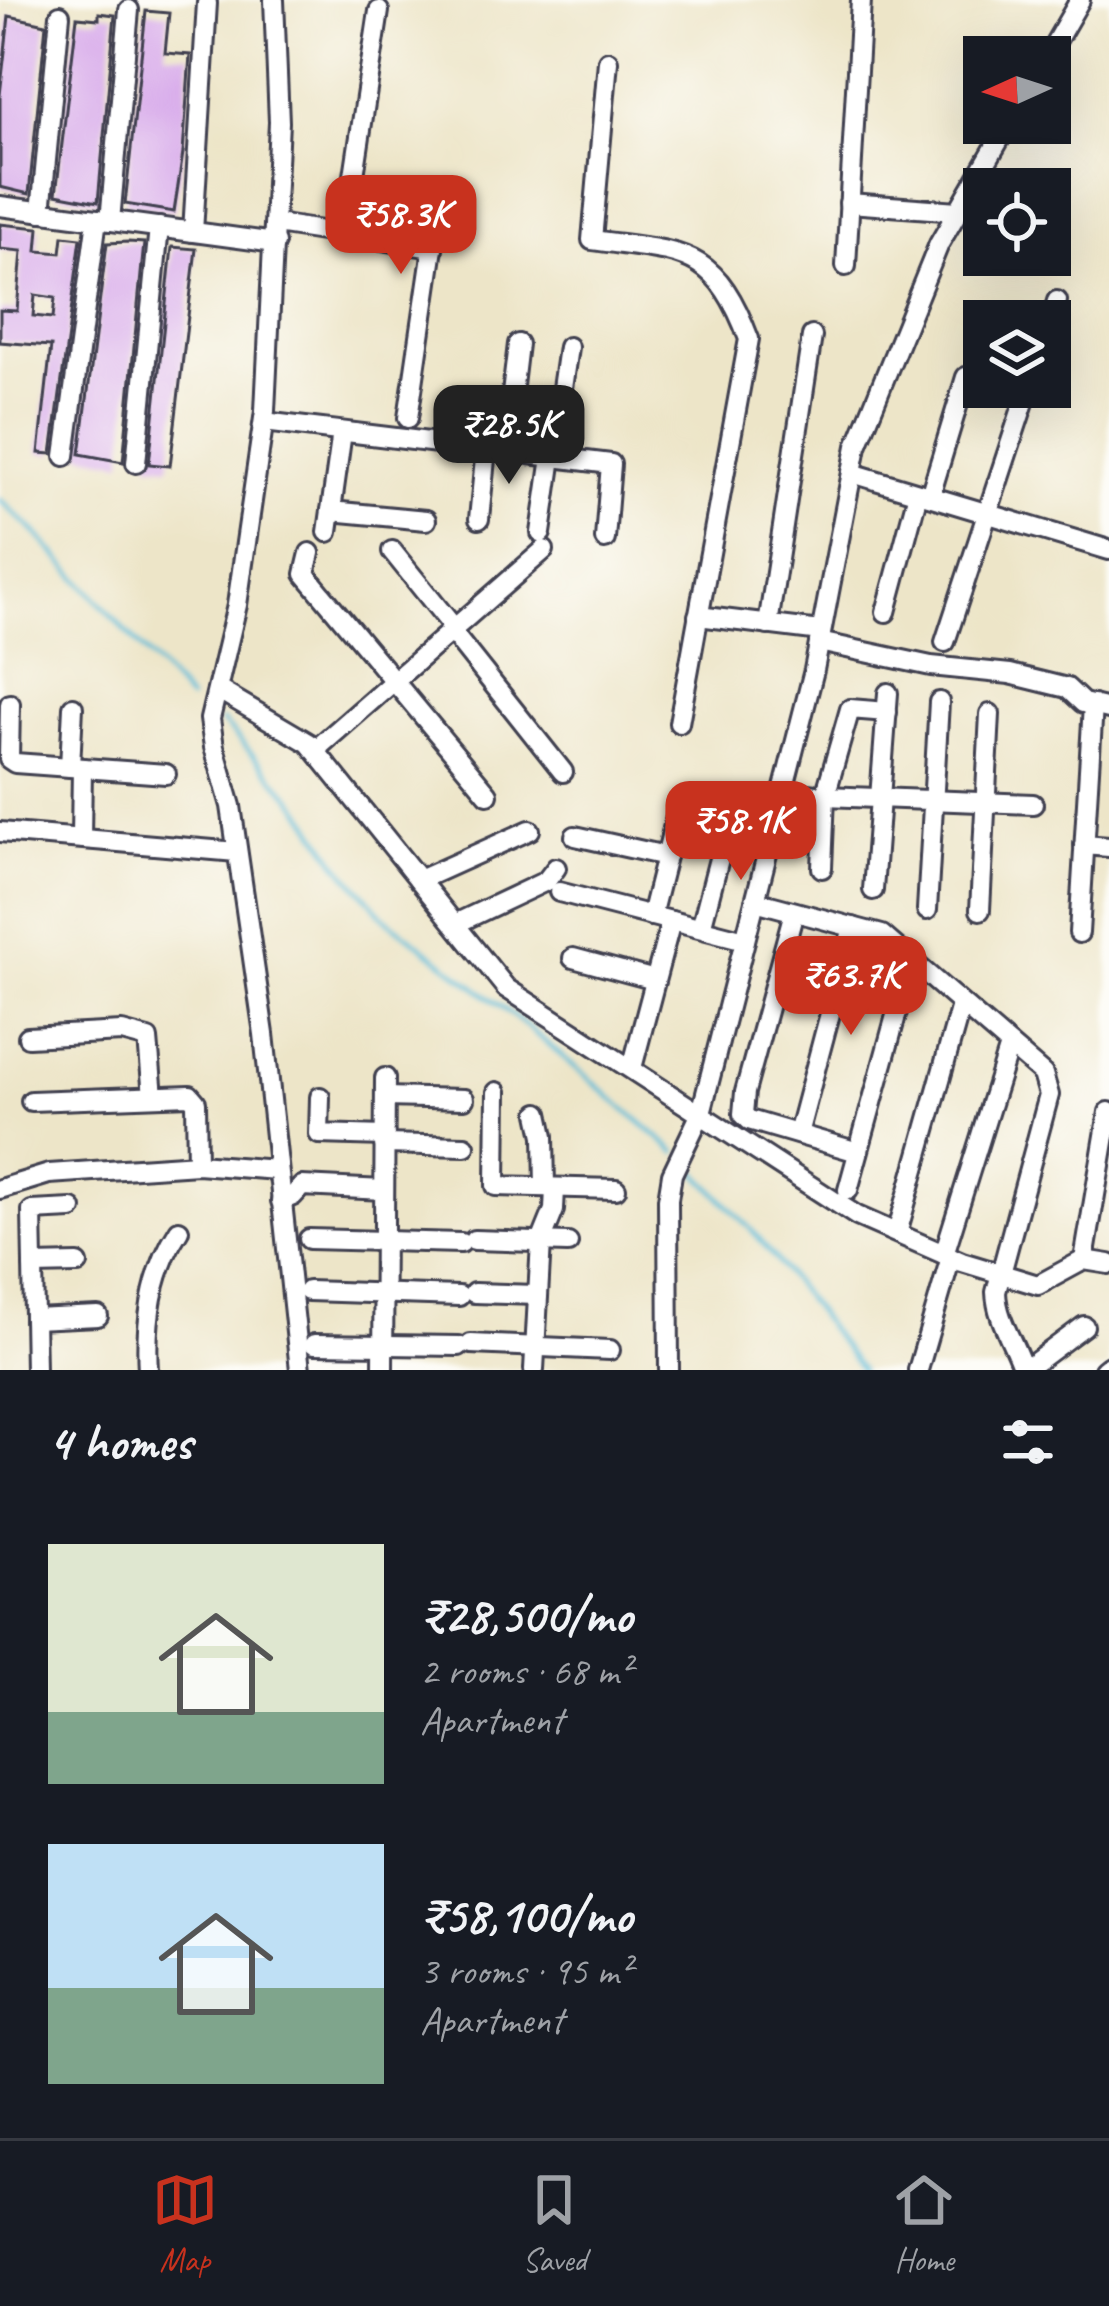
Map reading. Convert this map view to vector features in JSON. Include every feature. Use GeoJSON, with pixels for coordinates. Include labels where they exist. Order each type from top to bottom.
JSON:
{"type":"FeatureCollection","features":[{"type":"Feature","properties":{"kind":"street"},"geometry":{"type":"LineString","coordinates":[[274,0],[279,122],[264,422],[237,605],[210,718],[231,806],[264,1034],[300,1370]]}},
{"type":"Feature","properties":{"kind":"street"},"geometry":{"type":"LineString","coordinates":[[846,266],[861,0]]}},
{"type":"Feature","properties":{"kind":"street"},"geometry":{"type":"LineString","coordinates":[[1059,36],[1080,0]]}},
{"type":"Feature","properties":{"kind":"street"},"geometry":{"type":"LineString","coordinates":[[193,232],[207,4]]}},
{"type":"Feature","properties":{"kind":"street"},"geometry":{"type":"LineString","coordinates":[[65,456],[103,220],[129,10]]}},
{"type":"Feature","properties":{"kind":"street"},"geometry":{"type":"LineString","coordinates":[[345,235],[379,11]]}},
{"type":"Feature","properties":{"kind":"street"},"geometry":{"type":"LineString","coordinates":[[41,212],[60,15]]}},
{"type":"Feature","properties":{"kind":"street"},"geometry":{"type":"LineString","coordinates":[[608,61],[592,240],[685,254],[714,272],[737,307],[749,339],[679,723]]}},
{"type":"Feature","properties":{"kind":"street"},"geometry":{"type":"LineString","coordinates":[[669,1370],[668,1199],[672,1174],[701,1113],[746,940],[820,637],[852,473],[866,425],[939,244],[997,144]]}},
{"type":"Feature","properties":{"kind":"street"},"geometry":{"type":"LineString","coordinates":[[849,203],[958,212]]}},
{"type":"Feature","properties":{"kind":"street"},"geometry":{"type":"LineString","coordinates":[[0,206],[193,232],[345,235],[433,248],[408,418]]}},
{"type":"Feature","properties":{"kind":"street"},"geometry":{"type":"LineString","coordinates":[[136,463],[160,227]]}},
{"type":"Feature","properties":{"kind":"street"},"geometry":{"type":"LineString","coordinates":[[768,625],[812,336]]}},
{"type":"Feature","properties":{"kind":"street"},"geometry":{"type":"LineString","coordinates":[[479,519],[518,344]]}},
{"type":"Feature","properties":{"kind":"street"},"geometry":{"type":"LineString","coordinates":[[315,750],[453,629],[543,541],[568,347]]}},
{"type":"Feature","properties":{"kind":"street"},"geometry":{"type":"LineString","coordinates":[[886,612],[963,385]]}},
{"type":"Feature","properties":{"kind":"street"},"geometry":{"type":"LineString","coordinates":[[945,642],[1022,408]]}},
{"type":"Feature","properties":{"kind":"street"},"geometry":{"type":"LineString","coordinates":[[264,422],[611,464],[604,539]]}},
{"type":"Feature","properties":{"kind":"street"},"geometry":{"type":"LineString","coordinates":[[328,532],[342,432]]}},
{"type":"Feature","properties":{"kind":"street"},"geometry":{"type":"LineString","coordinates":[[852,473],[1109,550]]}},
{"type":"Feature","properties":{"kind":"street"},"geometry":{"type":"LineString","coordinates":[[331,511],[426,520]]}},
{"type":"Feature","properties":{"kind":"street"},"geometry":{"type":"LineString","coordinates":[[392,550],[563,772]]}},
{"type":"Feature","properties":{"kind":"street"},"geometry":{"type":"LineString","coordinates":[[310,553],[305,574],[488,794]]}},
{"type":"Feature","properties":{"kind":"street"},"geometry":{"type":"LineString","coordinates":[[698,616],[768,625],[931,665],[1010,674],[1067,688],[1083,703],[1101,707],[1088,778],[1079,933]]}},
{"type":"Feature","properties":{"kind":"street"},"geometry":{"type":"LineString","coordinates":[[219,690],[309,743],[506,988],[857,1216],[948,1255],[1038,1285],[1084,1260],[1109,1264]]}},
{"type":"Feature","properties":{"kind":"street"},"geometry":{"type":"LineString","coordinates":[[927,910],[939,702]]}},
{"type":"Feature","properties":{"kind":"street"},"geometry":{"type":"LineString","coordinates":[[822,868],[824,796],[850,709],[888,703],[873,890]]}},
{"type":"Feature","properties":{"kind":"street"},"geometry":{"type":"LineString","coordinates":[[10,704],[9,759],[15,763],[166,774]]}},
{"type":"Feature","properties":{"kind":"street"},"geometry":{"type":"LineString","coordinates":[[73,706],[81,838]]}},
{"type":"Feature","properties":{"kind":"street"},"geometry":{"type":"LineString","coordinates":[[980,910],[991,714]]}},
{"type":"Feature","properties":{"kind":"street"},"geometry":{"type":"LineString","coordinates":[[1088,778],[1109,779]]}},
{"type":"Feature","properties":{"kind":"street"},"geometry":{"type":"LineString","coordinates":[[783,791],[1033,804]]}},
{"type":"Feature","properties":{"kind":"street"},"geometry":{"type":"LineString","coordinates":[[632,1068],[655,980],[667,856],[678,809]]}},
{"type":"Feature","properties":{"kind":"street"},"geometry":{"type":"LineString","coordinates":[[701,928],[728,824]]}},
{"type":"Feature","properties":{"kind":"street"},"geometry":{"type":"LineString","coordinates":[[419,880],[530,830]]}},
{"type":"Feature","properties":{"kind":"street"},"geometry":{"type":"LineString","coordinates":[[0,832],[237,852]]}},
{"type":"Feature","properties":{"kind":"street"},"geometry":{"type":"LineString","coordinates":[[574,836],[667,856]]}},
{"type":"Feature","properties":{"kind":"street"},"geometry":{"type":"LineString","coordinates":[[1084,845],[1109,847]]}},
{"type":"Feature","properties":{"kind":"street"},"geometry":{"type":"LineString","coordinates":[[455,924],[545,881],[556,868]]}},
{"type":"Feature","properties":{"kind":"street"},"geometry":{"type":"LineString","coordinates":[[560,892],[746,940]]}},
{"type":"Feature","properties":{"kind":"street"},"geometry":{"type":"LineString","coordinates":[[755,901],[882,935],[1043,1074],[1049,1095],[999,1273],[997,1308],[1024,1370],[1084,1326]]}},
{"type":"Feature","properties":{"kind":"street"},"geometry":{"type":"LineString","coordinates":[[794,912],[743,1114],[749,1120],[858,1152]]}},
{"type":"Feature","properties":{"kind":"street"},"geometry":{"type":"LineString","coordinates":[[798,1134],[853,927]]}},
{"type":"Feature","properties":{"kind":"street"},"geometry":{"type":"LineString","coordinates":[[573,958],[655,980]]}},
{"type":"Feature","properties":{"kind":"street"},"geometry":{"type":"LineString","coordinates":[[848,1190],[911,961]]}},
{"type":"Feature","properties":{"kind":"street"},"geometry":{"type":"LineString","coordinates":[[897,1233],[961,1005]]}},
{"type":"Feature","properties":{"kind":"street"},"geometry":{"type":"LineString","coordinates":[[28,1037],[122,1032],[148,1039],[153,1096]]}},
{"type":"Feature","properties":{"kind":"street"},"geometry":{"type":"LineString","coordinates":[[918,1370],[1009,1046]]}},
{"type":"Feature","properties":{"kind":"street"},"geometry":{"type":"LineString","coordinates":[[382,1370],[385,1088],[464,1099]]}},
{"type":"Feature","properties":{"kind":"street"},"geometry":{"type":"LineString","coordinates":[[497,1092],[496,1186],[616,1190]]}},
{"type":"Feature","properties":{"kind":"street"},"geometry":{"type":"LineString","coordinates":[[31,1101],[190,1095],[196,1102],[197,1164]]}},
{"type":"Feature","properties":{"kind":"street"},"geometry":{"type":"LineString","coordinates":[[320,1097],[319,1134],[465,1146]]}},
{"type":"Feature","properties":{"kind":"street"},"geometry":{"type":"LineString","coordinates":[[1084,1260],[1109,1112]]}},
{"type":"Feature","properties":{"kind":"street"},"geometry":{"type":"LineString","coordinates":[[534,1370],[541,1242],[554,1210],[539,1113]]}},
{"type":"Feature","properties":{"kind":"street"},"geometry":{"type":"LineString","coordinates":[[0,1189],[49,1174],[197,1164],[277,1170]]}},
{"type":"Feature","properties":{"kind":"street"},"geometry":{"type":"LineString","coordinates":[[280,1201],[302,1186],[384,1190]]}},
{"type":"Feature","properties":{"kind":"street"},"geometry":{"type":"LineString","coordinates":[[35,1370],[32,1211],[72,1209]]}},
{"type":"Feature","properties":{"kind":"street"},"geometry":{"type":"LineString","coordinates":[[148,1370],[146,1342],[153,1287],[178,1230]]}},
{"type":"Feature","properties":{"kind":"street"},"geometry":{"type":"LineString","coordinates":[[309,1239],[568,1243]]}},
{"type":"Feature","properties":{"kind":"street"},"geometry":{"type":"LineString","coordinates":[[33,1265],[79,1264]]}},
{"type":"Feature","properties":{"kind":"street"},"geometry":{"type":"LineString","coordinates":[[308,1291],[538,1295]]}},
{"type":"Feature","properties":{"kind":"street"},"geometry":{"type":"LineString","coordinates":[[34,1319],[98,1316]]}},
{"type":"Feature","properties":{"kind":"street"},"geometry":{"type":"LineString","coordinates":[[314,1344],[610,1350]]}},
{"type":"Feature","properties":{"kind":"building"},"geometry":{"type":"Polygon","coordinates":[[[146,11],[169,13],[165,53],[190,55],[174,212],[125,204],[146,11]]]}},
{"type":"Feature","properties":{"kind":"building"},"geometry":{"type":"Polygon","coordinates":[[[99,13],[115,15],[98,202],[56,194],[77,17],[99,19],[99,13]]]}},
{"type":"Feature","properties":{"kind":"building"},"geometry":{"type":"Polygon","coordinates":[[[9,16],[46,24],[29,194],[0,187],[0,95],[9,16]]]}},
{"type":"Feature","properties":{"kind":"building"},"geometry":{"type":"Polygon","coordinates":[[[0,224],[39,228],[37,251],[61,253],[63,236],[81,238],[52,454],[39,453],[51,346],[0,342],[0,310],[17,311],[22,251],[0,249],[0,224]],[[35,295],[33,316],[53,318],[55,298],[35,295]]]}},
{"type":"Feature","properties":{"kind":"building"},"geometry":{"type":"Polygon","coordinates":[[[107,243],[144,243],[123,462],[80,454],[107,243]]]}},
{"type":"Feature","properties":{"kind":"building"},"geometry":{"type":"Polygon","coordinates":[[[172,247],[196,249],[170,466],[149,464],[172,247]]]}},
{"type":"Feature","properties":{"kind":"waterway"},"geometry":{"type":"LineString","coordinates":[[0,500],[189,700]]}},
{"type":"Feature","properties":{"kind":"waterway"},"geometry":{"type":"LineString","coordinates":[[222,721],[299,806],[337,863],[386,919],[525,1025],[676,1152]]}},
{"type":"Feature","properties":{"kind":"waterway"},"geometry":{"type":"LineString","coordinates":[[685,1160],[759,1238],[861,1370]]}}]}
